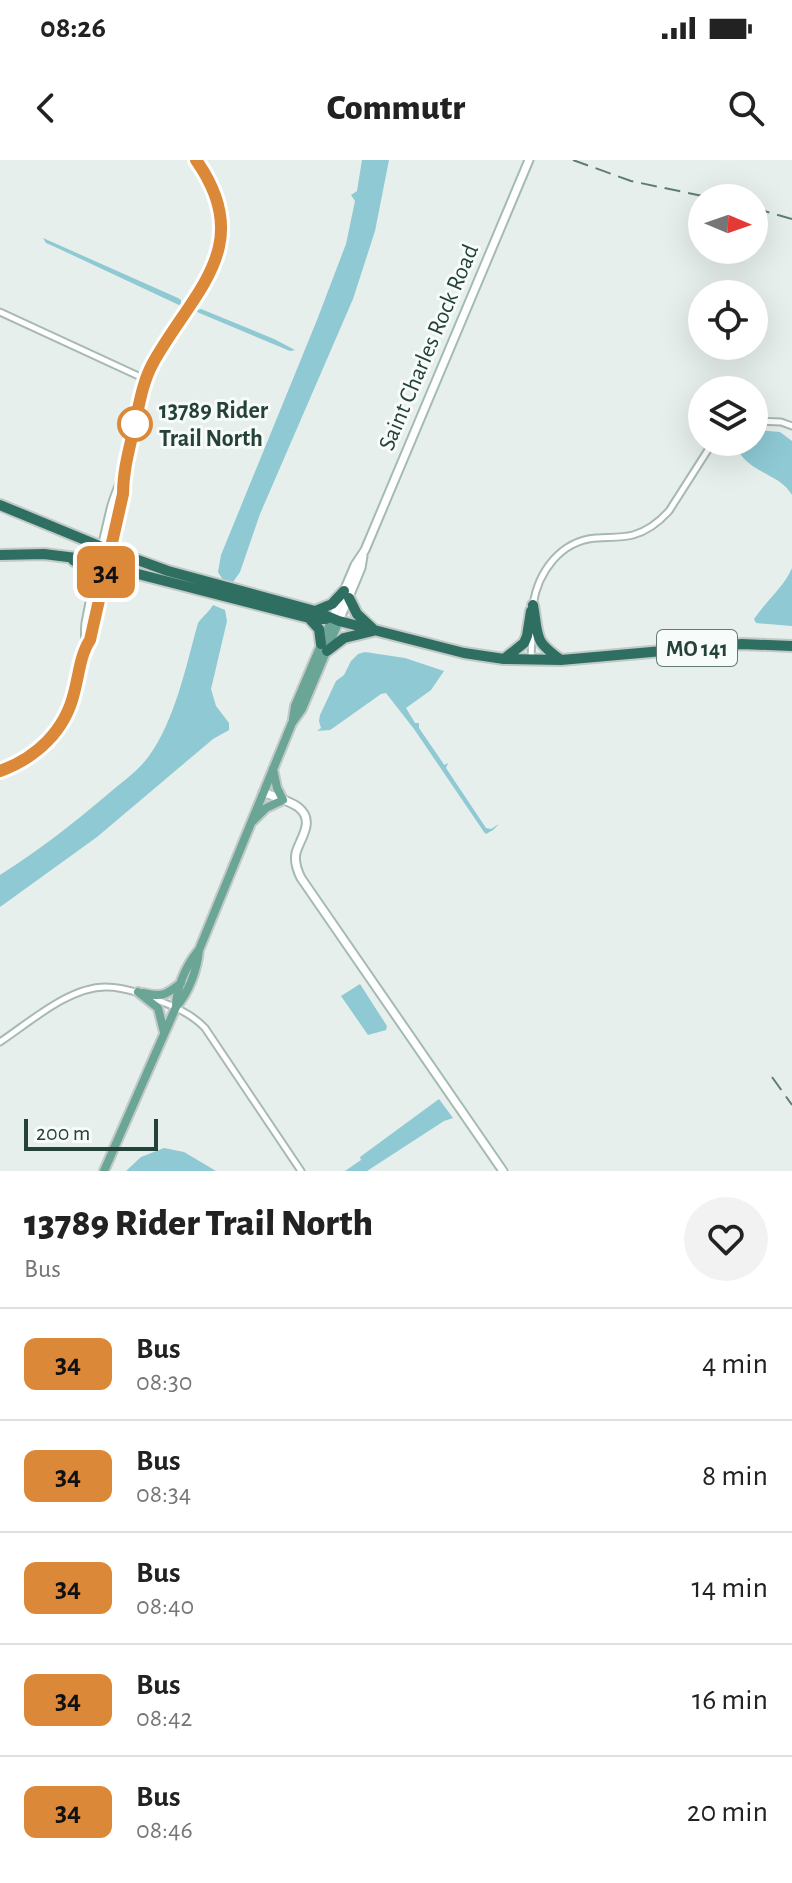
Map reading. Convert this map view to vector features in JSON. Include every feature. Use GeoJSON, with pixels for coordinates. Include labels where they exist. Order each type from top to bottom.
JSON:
{"type":"FeatureCollection","features":[{"type":"Feature","properties":{"kind":"highway","name":"MO 141"},"geometry":{"type":"LineString","coordinates":[[0,505],[106,549],[196,580],[312,614]]}},
{"type":"Feature","properties":{"kind":"highway","name":"MO 141"},"geometry":{"type":"LineString","coordinates":[[0,555],[68,557],[312,614],[456,652],[504,659],[561,660],[742,644],[792,646]]}},
{"type":"Feature","properties":{"kind":"highway"},"geometry":{"type":"LineString","coordinates":[[68,557],[86,569],[97,589],[113,578],[136,573]]}},
{"type":"Feature","properties":{"kind":"highway"},"geometry":{"type":"LineString","coordinates":[[346,594],[357,614],[375,630],[344,638],[324,648],[312,614],[346,594]]}},
{"type":"Feature","properties":{"kind":"highway"},"geometry":{"type":"LineString","coordinates":[[504,659],[524,643],[533,605]]}},
{"type":"Feature","properties":{"kind":"highway"},"geometry":{"type":"LineString","coordinates":[[533,605],[540,644],[561,660]]}},
{"type":"Feature","properties":{"kind":"main road","name":"Saint Charles Rock Road"},"geometry":{"type":"LineString","coordinates":[[104,1171],[164,1033],[183,999],[197,964],[199,950],[292,723],[295,706],[336,620]]}},
{"type":"Feature","properties":{"kind":"main road"},"geometry":{"type":"LineString","coordinates":[[249,825],[266,808],[283,800],[273,769]]}},
{"type":"Feature","properties":{"kind":"main road","name":"Saint Charles Rock Road"},"geometry":{"type":"LineString","coordinates":[[176,1007],[181,982],[190,961],[199,950]]}},
{"type":"Feature","properties":{"kind":"main road"},"geometry":{"type":"LineString","coordinates":[[138,992],[160,996],[181,982]]}},
{"type":"Feature","properties":{"kind":"main road"},"geometry":{"type":"LineString","coordinates":[[138,992],[158,1008],[164,1033]]}},
{"type":"Feature","properties":{"kind":"street"},"geometry":{"type":"LineString","coordinates":[[1,771],[22,762],[44,746],[71,704],[85,648],[90,640],[97,589],[123,494],[123,475],[146,379],[207,279],[219,251],[221,229],[218,206],[212,184],[196,160]]}},
{"type":"Feature","properties":{"kind":"street","name":"Saint Charles Rock Road"},"geometry":{"type":"LineString","coordinates":[[336,620],[361,568],[365,550],[529,160]]}},
{"type":"Feature","properties":{"kind":"street"},"geometry":{"type":"LineString","coordinates":[[0,312],[146,379]]}},
{"type":"Feature","properties":{"kind":"street"},"geometry":{"type":"LineString","coordinates":[[768,422],[792,426]]}},
{"type":"Feature","properties":{"kind":"street"},"geometry":{"type":"LineString","coordinates":[[531,661],[535,591],[541,575],[554,558],[565,549],[586,540],[637,534],[660,521],[704,456]]}},
{"type":"Feature","properties":{"kind":"street"},"geometry":{"type":"LineString","coordinates":[[263,792],[301,810],[306,823],[296,854],[296,867],[301,878],[503,1171]]}},
{"type":"Feature","properties":{"kind":"street"},"geometry":{"type":"LineString","coordinates":[[0,1042],[67,997],[83,990],[107,987],[138,992],[176,1007],[205,1028],[301,1171]]}},
{"type":"Feature","properties":{"kind":"water"},"geometry":{"type":"Polygon","coordinates":[[[362,160],[389,160],[375,231],[353,299],[260,514],[240,572],[233,582],[223,580],[218,572],[221,555],[346,244],[355,201],[351,195],[357,191],[362,160]]]}},
{"type":"Feature","properties":{"kind":"water"},"geometry":{"type":"Polygon","coordinates":[[[43,238],[178,298],[181,304],[46,243],[43,238]]]}},
{"type":"Feature","properties":{"kind":"water"},"geometry":{"type":"Polygon","coordinates":[[[201,309],[295,350],[290,351],[197,312],[201,309]]]}},
{"type":"Feature","properties":{"kind":"water"},"geometry":{"type":"Polygon","coordinates":[[[768,431],[780,432],[792,441],[792,495],[780,482],[742,457],[768,456],[768,431]]]}},
{"type":"Feature","properties":{"kind":"water"},"geometry":{"type":"Polygon","coordinates":[[[792,568],[792,626],[756,623],[754,619],[792,568]]]}},
{"type":"Feature","properties":{"kind":"water"},"geometry":{"type":"Polygon","coordinates":[[[213,605],[225,610],[227,621],[211,689],[216,706],[229,723],[229,730],[213,739],[97,837],[0,907],[0,875],[82,816],[149,756],[173,709],[198,623],[213,605]]]}},
{"type":"Feature","properties":{"kind":"water"},"geometry":{"type":"Polygon","coordinates":[[[365,652],[405,658],[444,671],[431,690],[406,708],[415,723],[419,723],[419,728],[444,765],[448,763],[446,768],[486,828],[491,829],[499,824],[493,830],[484,832],[386,693],[330,730],[317,731],[321,728],[320,715],[336,681],[344,675],[358,654],[365,652]]]}},
{"type":"Feature","properties":{"kind":"water"},"geometry":{"type":"Polygon","coordinates":[[[360,984],[387,1026],[386,1030],[368,1035],[341,996],[360,984]]]}},
{"type":"Feature","properties":{"kind":"water"},"geometry":{"type":"Polygon","coordinates":[[[439,1099],[453,1118],[367,1171],[345,1171],[361,1160],[360,1157],[439,1099]]]}},
{"type":"Feature","properties":{"kind":"water"},"geometry":{"type":"Polygon","coordinates":[[[164,1148],[184,1152],[216,1171],[126,1171],[141,1157],[164,1148]]]}},
{"type":"Feature","properties":{"kind":"railway"},"geometry":{"type":"LineString","coordinates":[[573,160],[631,181],[688,193]]}},
{"type":"Feature","properties":{"kind":"railway"},"geometry":{"type":"LineString","coordinates":[[768,212],[792,219]]}},
{"type":"Feature","properties":{"kind":"railway"},"geometry":{"type":"LineString","coordinates":[[772,1077],[792,1105]]}},
{"type":"Feature","properties":{"kind":"bus line","name":"34"},"geometry":{"type":"LineString","coordinates":[[0,771],[22,762],[44,746],[68,712],[85,648],[90,640],[123,494],[123,475],[142,391],[154,362],[216,262],[221,240],[221,217],[212,184],[196,160]]}},
{"type":"Feature","properties":{"kind":"place","name":"13789 Rider Trail North"},"geometry":{"type":"Point","coordinates":[135,424]}}]}
